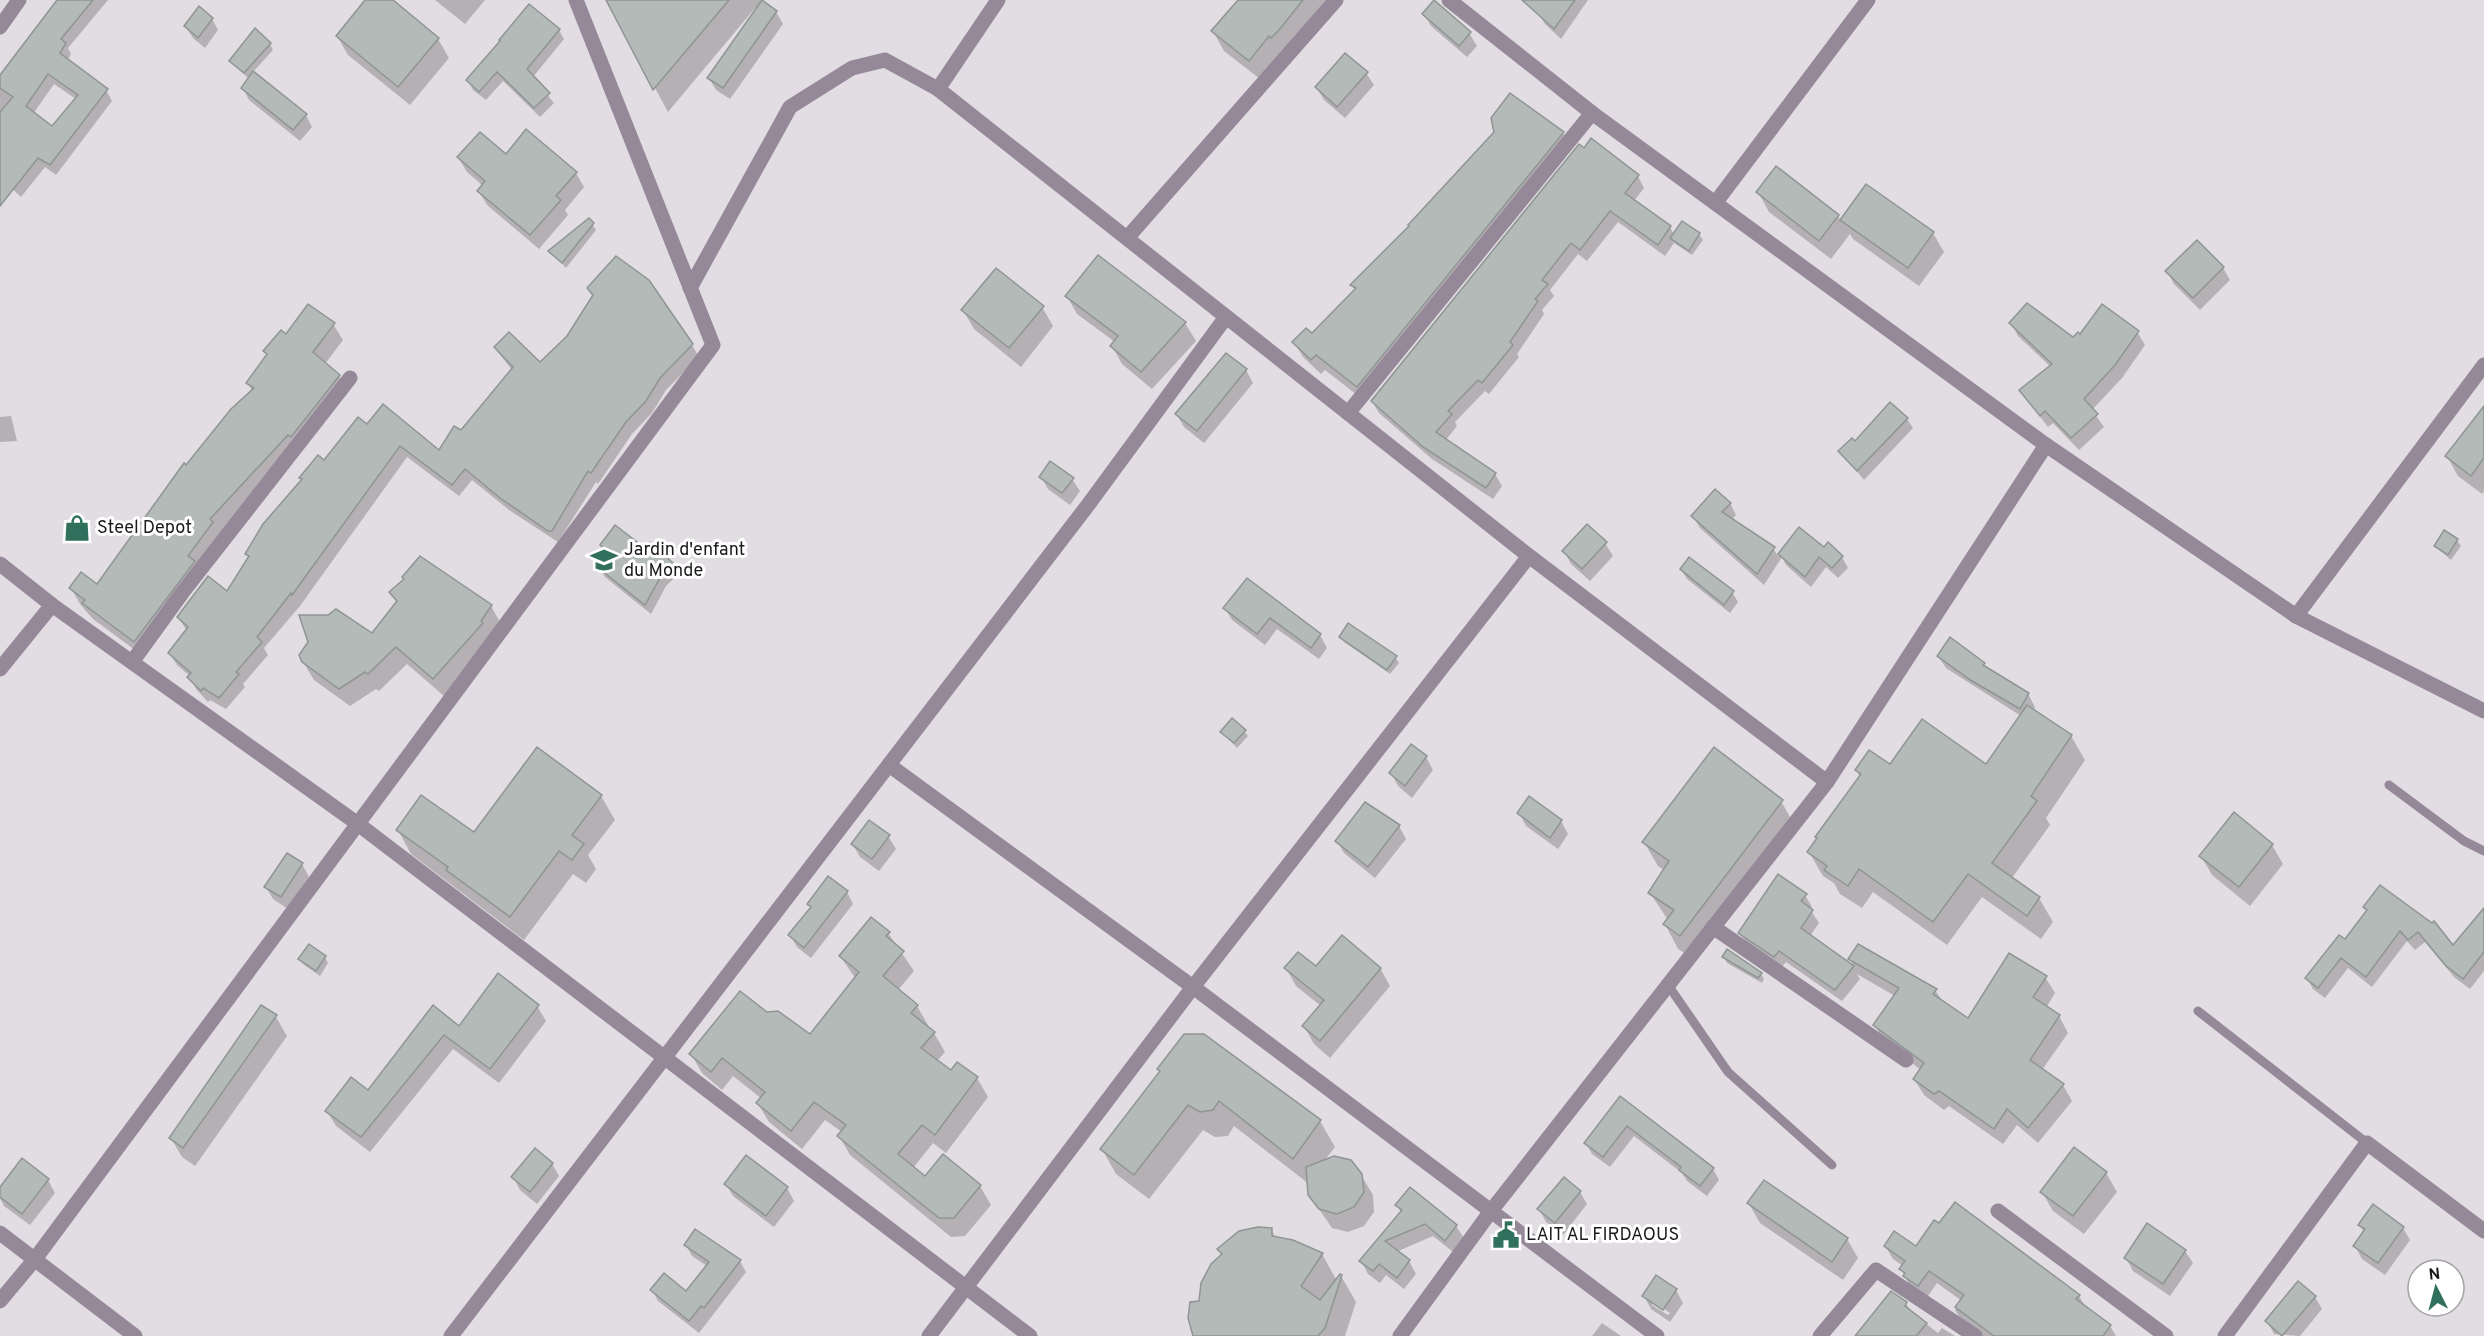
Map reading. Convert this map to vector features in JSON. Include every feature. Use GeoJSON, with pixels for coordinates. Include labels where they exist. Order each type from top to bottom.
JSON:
{"type":"FeatureCollection","features":[{"type":"Feature","properties":{"kind":"street"},"geometry":{"type":"LineString","coordinates":[[0,27],[19,0]]}},
{"type":"Feature","properties":{"kind":"street"},"geometry":{"type":"LineString","coordinates":[[0,1301],[35,1259],[713,345],[576,0]]}},
{"type":"Feature","properties":{"kind":"street"},"geometry":{"type":"LineString","coordinates":[[938,89],[998,0]]}},
{"type":"Feature","properties":{"kind":"street"},"geometry":{"type":"LineString","coordinates":[[1127,238],[1336,0]]}},
{"type":"Feature","properties":{"kind":"street"},"geometry":{"type":"LineString","coordinates":[[1449,0],[1592,113],[2046,445],[2296,616],[2484,711]]}},
{"type":"Feature","properties":{"kind":"street"},"geometry":{"type":"LineString","coordinates":[[1716,202],[1868,0]]}},
{"type":"Feature","properties":{"kind":"street"},"geometry":{"type":"LineString","coordinates":[[690,288],[790,107],[852,68],[885,60],[938,89],[1529,556],[1827,782]]}},
{"type":"Feature","properties":{"kind":"street"},"geometry":{"type":"LineString","coordinates":[[1348,413],[1592,113]]}},
{"type":"Feature","properties":{"kind":"street"},"geometry":{"type":"LineString","coordinates":[[451,1336],[1088,505],[1226,317]]}},
{"type":"Feature","properties":{"kind":"street"},"geometry":{"type":"LineString","coordinates":[[2296,616],[2484,365]]}},
{"type":"Feature","properties":{"kind":"street"},"geometry":{"type":"LineString","coordinates":[[132,663],[182,593],[350,378]]}},
{"type":"Feature","properties":{"kind":"street"},"geometry":{"type":"LineString","coordinates":[[1400,1336],[1491,1211],[1827,782],[2046,445]]}},
{"type":"Feature","properties":{"kind":"street"},"geometry":{"type":"LineString","coordinates":[[929,1336],[1193,987],[1529,556]]}},
{"type":"Feature","properties":{"kind":"street"},"geometry":{"type":"LineString","coordinates":[[0,564],[52,605],[358,824],[1030,1336]]}},
{"type":"Feature","properties":{"kind":"street"},"geometry":{"type":"LineString","coordinates":[[0,669],[52,605]]}},
{"type":"Feature","properties":{"kind":"street"},"geometry":{"type":"LineString","coordinates":[[889,765],[1193,987],[1657,1336]]}},
{"type":"Feature","properties":{"kind":"street"},"geometry":{"type":"LineString","coordinates":[[1713,927],[1906,1060]]}},
{"type":"Feature","properties":{"kind":"street"},"geometry":{"type":"LineString","coordinates":[[2225,1336],[2367,1143],[2484,1231]]}},
{"type":"Feature","properties":{"kind":"street"},"geometry":{"type":"LineString","coordinates":[[1998,1211],[2166,1336]]}},
{"type":"Feature","properties":{"kind":"street"},"geometry":{"type":"LineString","coordinates":[[0,1233],[135,1336]]}},
{"type":"Feature","properties":{"kind":"street"},"geometry":{"type":"LineString","coordinates":[[1820,1336],[1876,1270],[1975,1336]]}},
{"type":"Feature","properties":{"kind":"lane"},"geometry":{"type":"LineString","coordinates":[[2389,785],[2464,841],[2484,851]]}},
{"type":"Feature","properties":{"kind":"lane"},"geometry":{"type":"LineString","coordinates":[[1668,986],[1728,1072],[1832,1165]]}},
{"type":"Feature","properties":{"kind":"lane"},"geometry":{"type":"LineString","coordinates":[[2198,1011],[2367,1143]]}},
{"type":"Feature","properties":{"kind":"building"},"geometry":{"type":"Polygon","coordinates":[[[57,0],[93,0],[61,39],[66,43],[60,53],[108,89],[50,165],[38,158],[0,206],[0,112],[13,97],[0,88],[0,75],[57,0]],[[48,74],[26,106],[52,126],[78,95],[48,74]]]}},
{"type":"Feature","properties":{"kind":"building"},"geometry":{"type":"Polygon","coordinates":[[[365,0],[393,0],[439,38],[398,87],[336,36],[365,0]]]}},
{"type":"Feature","properties":{"kind":"building"},"geometry":{"type":"Polygon","coordinates":[[[606,0],[729,0],[653,90],[606,0]]]}},
{"type":"Feature","properties":{"kind":"building"},"geometry":{"type":"Polygon","coordinates":[[[762,0],[777,11],[723,88],[707,78],[762,0]]]}},
{"type":"Feature","properties":{"kind":"building"},"geometry":{"type":"Polygon","coordinates":[[[1238,0],[1303,0],[1279,30],[1271,38],[1269,36],[1249,61],[1211,31],[1238,0]]]}},
{"type":"Feature","properties":{"kind":"building"},"geometry":{"type":"Polygon","coordinates":[[[1434,0],[1471,32],[1459,46],[1422,14],[1434,0]]]}},
{"type":"Feature","properties":{"kind":"building"},"geometry":{"type":"Polygon","coordinates":[[[1522,0],[1575,0],[1554,29],[1522,0]]]}},
{"type":"Feature","properties":{"kind":"building"},"geometry":{"type":"Polygon","coordinates":[[[529,4],[560,29],[527,69],[550,93],[534,108],[497,72],[479,92],[466,80],[529,4]]]}},
{"type":"Feature","properties":{"kind":"building"},"geometry":{"type":"Polygon","coordinates":[[[199,6],[213,18],[198,38],[184,26],[199,6]]]}},
{"type":"Feature","properties":{"kind":"building"},"geometry":{"type":"Polygon","coordinates":[[[255,28],[271,43],[244,73],[229,61],[255,28]]]}},
{"type":"Feature","properties":{"kind":"building"},"geometry":{"type":"Polygon","coordinates":[[[1345,53],[1368,72],[1337,107],[1315,87],[1345,53]]]}},
{"type":"Feature","properties":{"kind":"building"},"geometry":{"type":"Polygon","coordinates":[[[253,71],[307,114],[293,130],[241,88],[253,71]]]}},
{"type":"Feature","properties":{"kind":"building"},"geometry":{"type":"Polygon","coordinates":[[[1510,93],[1564,132],[1357,387],[1316,355],[1311,360],[1292,342],[1306,328],[1312,333],[1356,288],[1350,285],[1409,226],[1494,132],[1491,118],[1510,93]]]}},
{"type":"Feature","properties":{"kind":"building"},"geometry":{"type":"Polygon","coordinates":[[[526,129],[577,172],[556,196],[561,200],[530,235],[477,191],[485,181],[457,157],[480,132],[506,154],[526,129]]]}},
{"type":"Feature","properties":{"kind":"building"},"geometry":{"type":"Polygon","coordinates":[[[1591,138],[1639,175],[1625,193],[1671,226],[1658,245],[1610,211],[1580,250],[1571,243],[1542,280],[1548,284],[1535,299],[1538,301],[1510,342],[1513,345],[1482,383],[1478,380],[1448,411],[1452,414],[1436,432],[1496,473],[1486,488],[1423,447],[1371,401],[1579,144],[1584,148],[1591,138]]]}},
{"type":"Feature","properties":{"kind":"building"},"geometry":{"type":"Polygon","coordinates":[[[1776,166],[1839,215],[1819,241],[1756,192],[1776,166]]]}},
{"type":"Feature","properties":{"kind":"building"},"geometry":{"type":"Polygon","coordinates":[[[1866,184],[1934,232],[1908,268],[1840,220],[1866,184]]]}},
{"type":"Feature","properties":{"kind":"building"},"geometry":{"type":"Polygon","coordinates":[[[589,218],[594,223],[562,263],[548,251],[589,218]]]}},
{"type":"Feature","properties":{"kind":"building"},"geometry":{"type":"Polygon","coordinates":[[[1682,221],[1700,233],[1689,251],[1670,238],[1682,221]]]}},
{"type":"Feature","properties":{"kind":"building"},"geometry":{"type":"Polygon","coordinates":[[[2197,240],[2224,267],[2193,298],[2165,271],[2197,240]]]}},
{"type":"Feature","properties":{"kind":"building"},"geometry":{"type":"Polygon","coordinates":[[[1098,255],[1186,322],[1141,372],[1110,346],[1118,336],[1065,296],[1098,255]]]}},
{"type":"Feature","properties":{"kind":"building"},"geometry":{"type":"Polygon","coordinates":[[[616,256],[649,280],[693,344],[660,378],[646,401],[626,422],[591,473],[588,471],[552,531],[548,531],[500,498],[465,469],[452,485],[400,446],[292,595],[291,593],[257,637],[262,642],[236,672],[239,674],[219,698],[203,688],[201,691],[187,677],[191,673],[168,653],[188,627],[177,617],[208,576],[227,591],[249,556],[245,554],[263,524],[302,479],[299,478],[318,455],[324,460],[358,417],[367,424],[383,404],[439,450],[454,426],[461,430],[513,367],[494,347],[509,332],[540,362],[567,336],[593,295],[587,288],[616,256]]]}},
{"type":"Feature","properties":{"kind":"building"},"geometry":{"type":"Polygon","coordinates":[[[996,268],[1044,306],[1009,348],[961,310],[996,268]]]}},
{"type":"Feature","properties":{"kind":"building"},"geometry":{"type":"Polygon","coordinates":[[[2027,303],[2073,337],[2078,332],[2080,334],[2102,304],[2139,331],[2115,365],[2084,399],[2098,414],[2071,438],[2045,411],[2040,416],[2019,390],[2052,364],[2009,323],[2027,303]]]}},
{"type":"Feature","properties":{"kind":"building"},"geometry":{"type":"Polygon","coordinates":[[[308,304],[335,323],[313,352],[340,375],[291,437],[288,435],[210,519],[213,522],[188,556],[195,561],[134,642],[82,603],[85,600],[69,588],[81,572],[97,584],[184,463],[186,465],[231,409],[254,388],[246,383],[267,354],[263,351],[281,330],[286,334],[308,304]]]}},
{"type":"Feature","properties":{"kind":"building"},"geometry":{"type":"Polygon","coordinates":[[[1226,353],[1247,369],[1197,431],[1175,414],[1226,353]]]}},
{"type":"Feature","properties":{"kind":"building"},"geometry":{"type":"Polygon","coordinates":[[[1890,402],[1908,418],[1857,471],[1838,451],[1852,438],[1855,441],[1890,402]]]}},
{"type":"Feature","properties":{"kind":"building"},"geometry":{"type":"Polygon","coordinates":[[[2484,406],[2484,458],[2471,476],[2445,456],[2484,406]]]}},
{"type":"Feature","properties":{"kind":"building"},"geometry":{"type":"Polygon","coordinates":[[[1050,461],[1074,478],[1062,493],[1039,477],[1050,461]]]}},
{"type":"Feature","properties":{"kind":"building"},"geometry":{"type":"Polygon","coordinates":[[[1715,489],[1731,503],[1722,512],[1775,547],[1757,574],[1691,516],[1715,489]]]}},
{"type":"Feature","properties":{"kind":"building"},"geometry":{"type":"Polygon","coordinates":[[[1587,524],[1607,542],[1582,569],[1562,551],[1587,524]]]}},
{"type":"Feature","properties":{"kind":"building"},"geometry":{"type":"Polygon","coordinates":[[[615,525],[645,548],[650,542],[673,563],[661,576],[645,605],[597,567],[610,554],[600,545],[615,525]]]}},
{"type":"Feature","properties":{"kind":"building"},"geometry":{"type":"Polygon","coordinates":[[[1799,527],[1824,547],[1828,542],[1843,556],[1832,568],[1819,557],[1805,577],[1778,554],[1799,527]]]}},
{"type":"Feature","properties":{"kind":"building"},"geometry":{"type":"Polygon","coordinates":[[[2444,530],[2458,539],[2448,555],[2434,546],[2444,530]]]}},
{"type":"Feature","properties":{"kind":"building"},"geometry":{"type":"Polygon","coordinates":[[[420,556],[492,605],[481,621],[483,623],[433,679],[396,647],[368,674],[365,672],[339,689],[302,662],[299,655],[308,642],[299,615],[328,615],[336,609],[372,633],[397,601],[389,592],[404,579],[402,577],[420,556]]]}},
{"type":"Feature","properties":{"kind":"building"},"geometry":{"type":"Polygon","coordinates":[[[1689,557],[1734,591],[1724,605],[1680,569],[1689,557]]]}},
{"type":"Feature","properties":{"kind":"building"},"geometry":{"type":"Polygon","coordinates":[[[1247,578],[1321,634],[1311,648],[1270,618],[1257,634],[1223,608],[1247,578]]]}},
{"type":"Feature","properties":{"kind":"building"},"geometry":{"type":"Polygon","coordinates":[[[1348,623],[1397,656],[1387,670],[1339,637],[1348,623]]]}},
{"type":"Feature","properties":{"kind":"building"},"geometry":{"type":"Polygon","coordinates":[[[1950,637],[1985,663],[1983,665],[2029,693],[2020,709],[1972,681],[1937,656],[1950,637]]]}},
{"type":"Feature","properties":{"kind":"building"},"geometry":{"type":"Polygon","coordinates":[[[2027,705],[2072,735],[2031,796],[2037,801],[1992,863],[2040,897],[2027,916],[1968,874],[1933,922],[1859,869],[1848,886],[1824,870],[1827,866],[1807,852],[1817,838],[1815,837],[1861,774],[1855,770],[1869,750],[1890,764],[1922,719],[1986,764],[2027,705]]]}},
{"type":"Feature","properties":{"kind":"building"},"geometry":{"type":"Polygon","coordinates":[[[1232,718],[1246,730],[1234,743],[1220,732],[1232,718]]]}},
{"type":"Feature","properties":{"kind":"building"},"geometry":{"type":"Polygon","coordinates":[[[1411,744],[1427,756],[1405,786],[1389,773],[1411,744]]]}},
{"type":"Feature","properties":{"kind":"building"},"geometry":{"type":"Polygon","coordinates":[[[537,747],[602,795],[572,835],[584,844],[572,860],[559,851],[510,917],[446,870],[448,867],[396,830],[421,795],[474,832],[537,747]]]}},
{"type":"Feature","properties":{"kind":"building"},"geometry":{"type":"Polygon","coordinates":[[[1714,747],[1783,800],[1680,936],[1663,924],[1674,910],[1648,893],[1669,861],[1642,842],[1714,747]]]}},
{"type":"Feature","properties":{"kind":"building"},"geometry":{"type":"Polygon","coordinates":[[[1529,796],[1562,820],[1550,838],[1517,813],[1529,796]]]}},
{"type":"Feature","properties":{"kind":"building"},"geometry":{"type":"Polygon","coordinates":[[[1365,802],[1400,825],[1368,867],[1335,841],[1365,802]]]}},
{"type":"Feature","properties":{"kind":"building"},"geometry":{"type":"Polygon","coordinates":[[[2234,812],[2273,844],[2239,887],[2199,856],[2234,812]]]}},
{"type":"Feature","properties":{"kind":"building"},"geometry":{"type":"Polygon","coordinates":[[[869,820],[890,835],[872,859],[851,844],[869,820]]]}},
{"type":"Feature","properties":{"kind":"building"},"geometry":{"type":"Polygon","coordinates":[[[287,853],[303,863],[281,897],[264,887],[287,853]]]}},
{"type":"Feature","properties":{"kind":"building"},"geometry":{"type":"Polygon","coordinates":[[[1778,874],[1807,894],[1801,901],[1813,910],[1801,928],[1854,966],[1835,990],[1779,951],[1774,957],[1738,933],[1778,874]]]}},
{"type":"Feature","properties":{"kind":"building"},"geometry":{"type":"Polygon","coordinates":[[[828,876],[848,891],[804,948],[788,935],[811,907],[807,904],[828,876]]]}},
{"type":"Feature","properties":{"kind":"building"},"geometry":{"type":"Polygon","coordinates":[[[2380,885],[2432,923],[2434,921],[2453,945],[2484,908],[2484,952],[2463,979],[2446,966],[2418,932],[2408,940],[2400,931],[2366,977],[2341,958],[2318,988],[2305,978],[2339,935],[2345,939],[2367,910],[2363,907],[2380,885]]]}},
{"type":"Feature","properties":{"kind":"building"},"geometry":{"type":"Polygon","coordinates":[[[871,917],[890,932],[886,936],[904,951],[883,976],[918,1005],[911,1013],[935,1032],[921,1048],[951,1070],[957,1062],[978,1077],[935,1135],[922,1125],[898,1154],[925,1176],[943,1154],[981,1185],[954,1218],[939,1218],[837,1136],[846,1125],[814,1102],[791,1131],[756,1103],[765,1092],[722,1058],[711,1072],[689,1054],[740,991],[767,1012],[778,1011],[810,1034],[859,972],[839,956],[871,917]]]}},
{"type":"Feature","properties":{"kind":"building"},"geometry":{"type":"Polygon","coordinates":[[[1342,935],[1381,968],[1320,1041],[1302,1026],[1324,1000],[1284,968],[1298,952],[1316,966],[1342,935]]]}},
{"type":"Feature","properties":{"kind":"building"},"geometry":{"type":"Polygon","coordinates":[[[309,944],[326,956],[316,971],[298,959],[309,944]]]}},
{"type":"Feature","properties":{"kind":"building"},"geometry":{"type":"Polygon","coordinates":[[[1858,944],[1937,989],[1933,994],[1968,1018],[2009,953],[2047,976],[2033,997],[2060,1015],[2030,1060],[2064,1084],[2028,1128],[2007,1109],[1994,1129],[1939,1091],[1934,1094],[1913,1079],[1924,1063],[1873,1025],[1899,988],[1848,959],[1858,944]]]}},
{"type":"Feature","properties":{"kind":"building"},"geometry":{"type":"Polygon","coordinates":[[[1727,949],[1762,973],[1758,978],[1722,957],[1727,949]]]}},
{"type":"Feature","properties":{"kind":"building"},"geometry":{"type":"Polygon","coordinates":[[[498,973],[539,1005],[490,1069],[444,1035],[361,1137],[325,1111],[351,1077],[368,1090],[433,1005],[459,1026],[498,973]]]}},
{"type":"Feature","properties":{"kind":"building"},"geometry":{"type":"Polygon","coordinates":[[[261,1005],[277,1015],[183,1148],[169,1138],[261,1005]]]}},
{"type":"Feature","properties":{"kind":"building"},"geometry":{"type":"Polygon","coordinates":[[[1184,1034],[1204,1034],[1321,1120],[1293,1159],[1219,1101],[1213,1110],[1200,1112],[1188,1105],[1134,1175],[1100,1149],[1160,1071],[1157,1069],[1184,1034]]]}},
{"type":"Feature","properties":{"kind":"building"},"geometry":{"type":"Polygon","coordinates":[[[1620,1096],[1714,1168],[1700,1186],[1679,1170],[1681,1167],[1627,1126],[1603,1157],[1584,1143],[1620,1096]]]}},
{"type":"Feature","properties":{"kind":"building"},"geometry":{"type":"Polygon","coordinates":[[[2074,1147],[2107,1172],[2073,1216],[2040,1192],[2074,1147]]]}},
{"type":"Feature","properties":{"kind":"building"},"geometry":{"type":"Polygon","coordinates":[[[535,1148],[553,1163],[530,1192],[511,1177],[535,1148]]]}},
{"type":"Feature","properties":{"kind":"building"},"geometry":{"type":"Polygon","coordinates":[[[746,1155],[788,1187],[766,1216],[724,1184],[746,1155]]]}},
{"type":"Feature","properties":{"kind":"building"},"geometry":{"type":"Polygon","coordinates":[[[1334,1156],[1351,1160],[1362,1174],[1364,1192],[1354,1207],[1337,1214],[1319,1209],[1308,1195],[1306,1167],[1334,1156]]]}},
{"type":"Feature","properties":{"kind":"building"},"geometry":{"type":"Polygon","coordinates":[[[22,1158],[49,1179],[22,1214],[0,1197],[0,1187],[22,1158]]]}},
{"type":"Feature","properties":{"kind":"building"},"geometry":{"type":"Polygon","coordinates":[[[1564,1177],[1581,1191],[1555,1223],[1537,1209],[1564,1177]]]}},
{"type":"Feature","properties":{"kind":"building"},"geometry":{"type":"Polygon","coordinates":[[[1764,1180],[1848,1238],[1832,1262],[1747,1203],[1764,1180]]]}},
{"type":"Feature","properties":{"kind":"building"},"geometry":{"type":"Polygon","coordinates":[[[1410,1187],[1457,1225],[1445,1241],[1425,1224],[1385,1241],[1410,1260],[1397,1278],[1379,1264],[1373,1271],[1359,1261],[1402,1210],[1395,1205],[1410,1187]]]}},
{"type":"Feature","properties":{"kind":"building"},"geometry":{"type":"Polygon","coordinates":[[[1955,1202],[2080,1295],[2076,1299],[2111,1325],[2103,1336],[1994,1336],[1955,1307],[1964,1295],[1929,1271],[1918,1286],[1903,1276],[1905,1273],[1899,1269],[1905,1261],[1884,1246],[1894,1231],[1916,1246],[1934,1220],[1939,1223],[1955,1202]]]}},
{"type":"Feature","properties":{"kind":"building"},"geometry":{"type":"Polygon","coordinates":[[[2373,1204],[2404,1227],[2378,1263],[2353,1246],[2365,1229],[2358,1225],[2373,1204]]]}},
{"type":"Feature","properties":{"kind":"building"},"geometry":{"type":"Polygon","coordinates":[[[2147,1223],[2186,1250],[2163,1284],[2124,1258],[2147,1223]]]}},
{"type":"Feature","properties":{"kind":"building"},"geometry":{"type":"Polygon","coordinates":[[[1258,1227],[1272,1228],[1272,1236],[1293,1240],[1323,1253],[1301,1286],[1320,1300],[1340,1274],[1342,1275],[1325,1328],[1318,1336],[1193,1336],[1188,1318],[1190,1302],[1199,1301],[1201,1283],[1211,1264],[1222,1254],[1217,1249],[1239,1231],[1258,1227]]]}},
{"type":"Feature","properties":{"kind":"building"},"geometry":{"type":"Polygon","coordinates":[[[695,1229],[741,1260],[704,1308],[701,1306],[689,1321],[650,1290],[664,1273],[686,1291],[709,1262],[684,1245],[695,1229]]]}},
{"type":"Feature","properties":{"kind":"building"},"geometry":{"type":"Polygon","coordinates":[[[1656,1275],[1677,1289],[1663,1310],[1642,1296],[1656,1275]]]}},
{"type":"Feature","properties":{"kind":"building"},"geometry":{"type":"Polygon","coordinates":[[[2298,1281],[2316,1296],[2282,1336],[2265,1321],[2298,1281]]]}},
{"type":"Feature","properties":{"kind":"building"},"geometry":{"type":"Polygon","coordinates":[[[1891,1291],[1907,1302],[1905,1306],[1927,1323],[1916,1336],[1855,1336],[1891,1291]]]}},
{"type":"Feature","properties":{"kind":"place","name":"Steel Depot"},"geometry":{"type":"Point","coordinates":[77,528]}},
{"type":"Feature","properties":{"kind":"place","name":"Jardin d'enfant du Monde"},"geometry":{"type":"Point","coordinates":[604,560]}},
{"type":"Feature","properties":{"kind":"place","name":"LAIT AL FIRDAOUS"},"geometry":{"type":"Point","coordinates":[1506,1235]}}]}
